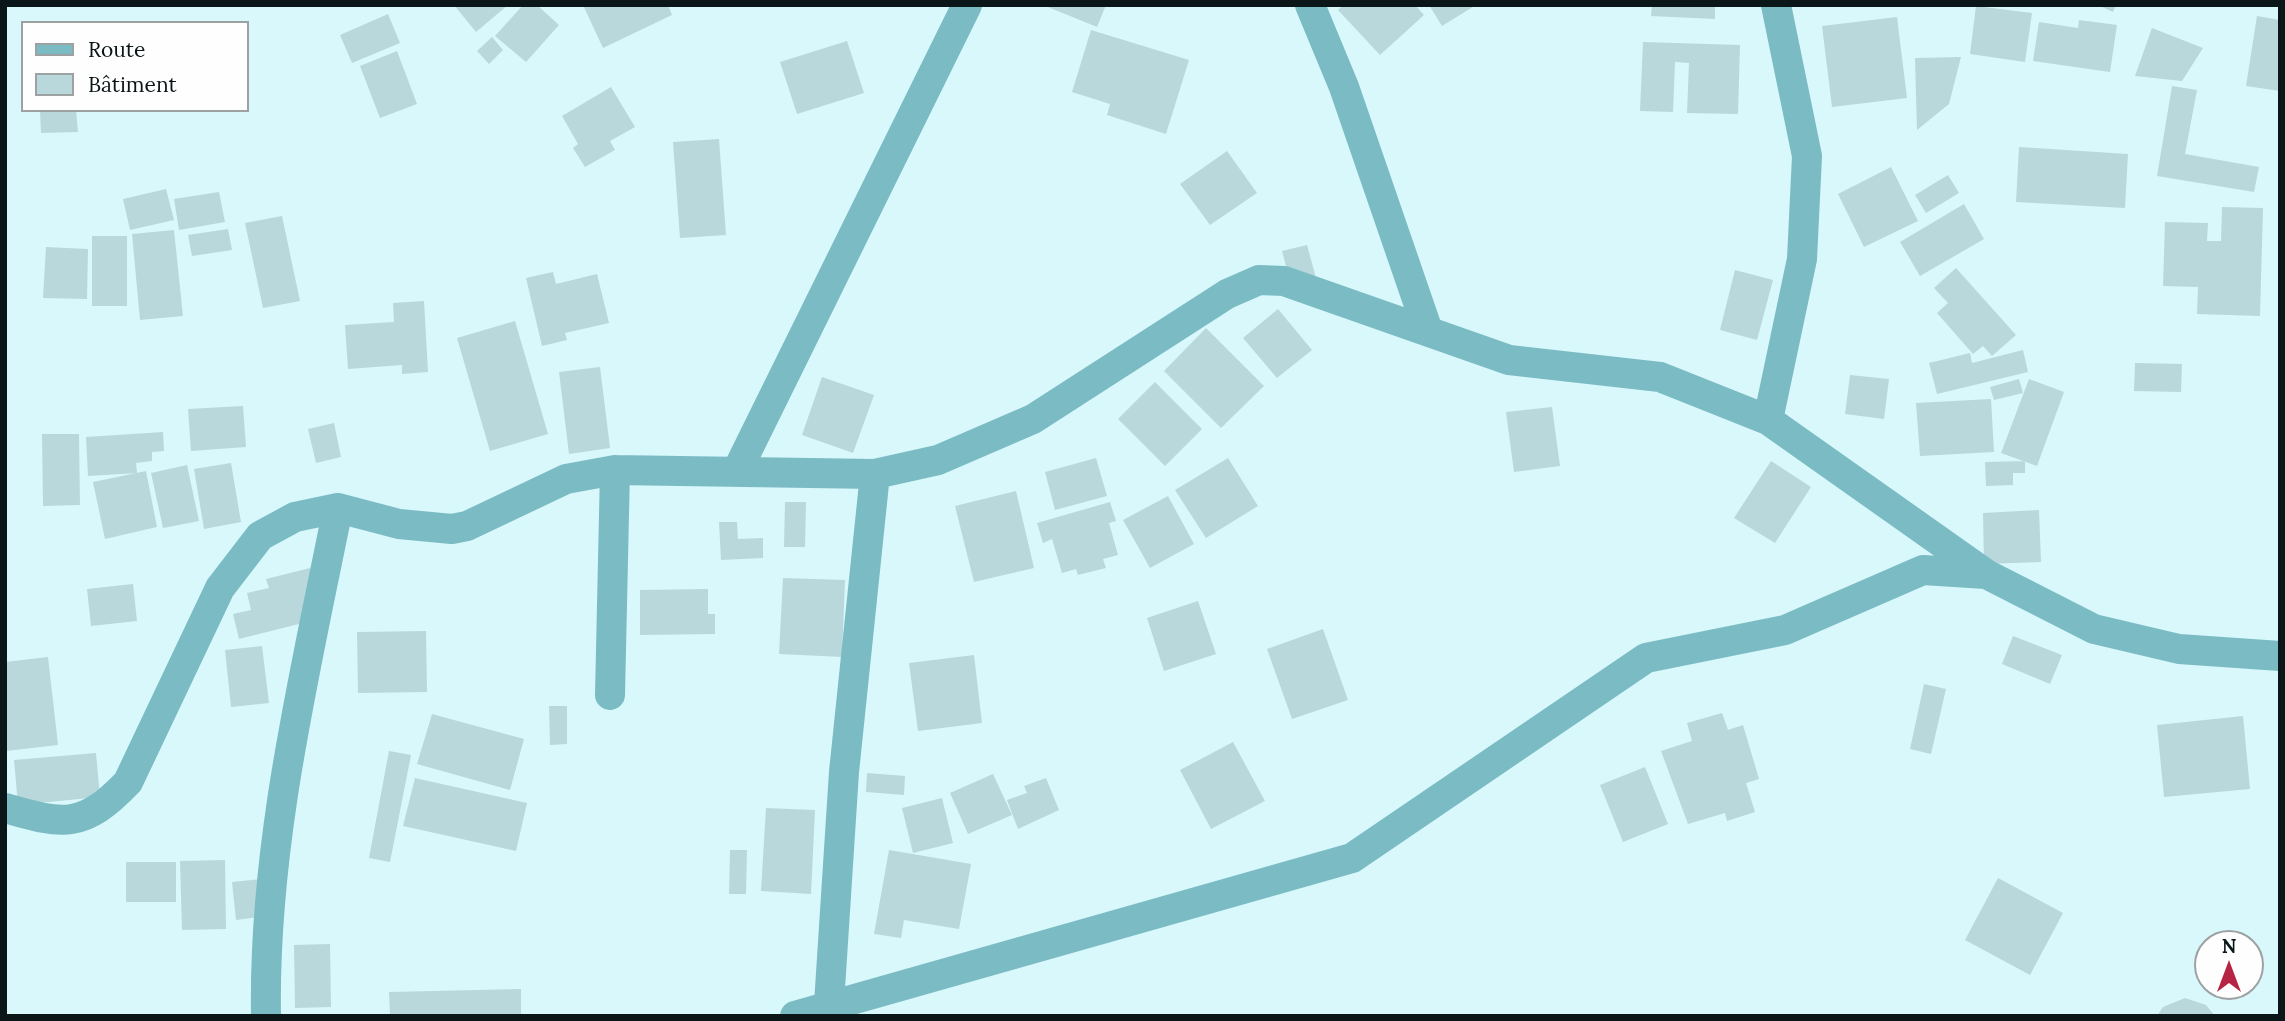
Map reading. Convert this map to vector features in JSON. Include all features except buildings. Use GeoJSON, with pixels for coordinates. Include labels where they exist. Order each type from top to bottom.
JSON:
{"type":"FeatureCollection","features":[{"type":"Feature","properties":{"kind":"street"},"geometry":{"type":"LineString","coordinates":[[737,471],[967,5]]}},
{"type":"Feature","properties":{"kind":"street"},"geometry":{"type":"LineString","coordinates":[[1310,5],[1344,87],[1428,331]]}},
{"type":"Feature","properties":{"kind":"street"},"geometry":{"type":"LineString","coordinates":[[1768,420],[1802,260],[1807,156],[1776,5]]}},
{"type":"Feature","properties":{"kind":"street"},"geometry":{"type":"LineString","coordinates":[[5,808],[37,817],[72,822],[112,799],[128,782],[220,588],[260,536],[295,517],[338,508],[399,524],[452,529],[467,526],[566,479],[615,470],[875,474],[938,460],[1033,419],[1227,295],[1259,280],[1284,281],[1509,360],[1660,377],[1768,420],[1986,574],[2094,629],[2179,649],[2280,656]]}},
{"type":"Feature","properties":{"kind":"street"},"geometry":{"type":"LineString","coordinates":[[610,695],[615,470]]}},
{"type":"Feature","properties":{"kind":"street"},"geometry":{"type":"LineString","coordinates":[[829,1004],[844,772],[875,474]]}},
{"type":"Feature","properties":{"kind":"street"},"geometry":{"type":"LineString","coordinates":[[266,1016],[265,967],[287,766],[338,508]]}},
{"type":"Feature","properties":{"kind":"street"},"geometry":{"type":"LineString","coordinates":[[794,1016],[829,1004],[1141,920],[1352,858],[1646,658],[1785,630],[1923,570],[1986,574]]}}]}
